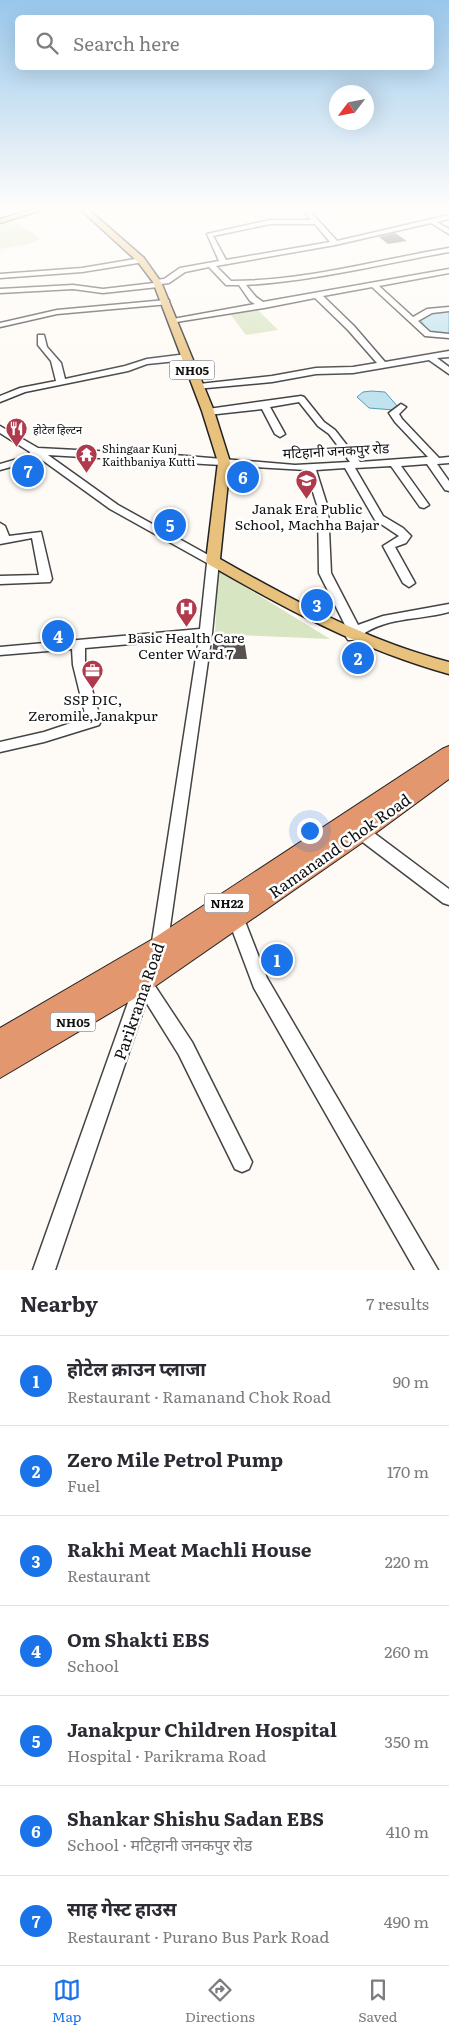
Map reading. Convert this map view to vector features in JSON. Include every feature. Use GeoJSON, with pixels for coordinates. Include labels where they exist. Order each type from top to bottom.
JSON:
{"type":"FeatureCollection","features":[{"type":"Feature","properties":{"kind":"highway","name":"Ramanand Chok Road"},"geometry":{"type":"LineString","coordinates":[[0,1042],[159,948],[449,754]]}},
{"type":"Feature","properties":{"kind":"highway","name":"Ramanand Chok Road"},"geometry":{"type":"LineString","coordinates":[[0,1065],[145,982],[235,916],[361,832],[449,768]]}},
{"type":"Feature","properties":{"kind":"main road","name":"NH05"},"geometry":{"type":"LineString","coordinates":[[148,269],[158,284],[174,320],[200,387],[224,462],[213,561]]}},
{"type":"Feature","properties":{"kind":"main road"},"geometry":{"type":"LineString","coordinates":[[213,561],[324,623],[449,668]]}},
{"type":"Feature","properties":{"kind":"street"},"geometry":{"type":"LineString","coordinates":[[0,276],[86,269]]}},
{"type":"Feature","properties":{"kind":"street"},"geometry":{"type":"LineString","coordinates":[[0,291],[73,287],[103,291],[158,284],[166,281],[180,270],[186,269]]}},
{"type":"Feature","properties":{"kind":"street"},"geometry":{"type":"LineString","coordinates":[[215,269],[229,283],[241,283],[347,269]]}},
{"type":"Feature","properties":{"kind":"street"},"geometry":{"type":"LineString","coordinates":[[174,320],[264,306],[449,271]]}},
{"type":"Feature","properties":{"kind":"street"},"geometry":{"type":"LineString","coordinates":[[241,283],[253,299],[264,306]]}},
{"type":"Feature","properties":{"kind":"street"},"geometry":{"type":"LineString","coordinates":[[374,284],[430,335],[449,336]]}},
{"type":"Feature","properties":{"kind":"street"},"geometry":{"type":"LineString","coordinates":[[318,296],[351,328],[383,365]]}},
{"type":"Feature","properties":{"kind":"street"},"geometry":{"type":"LineString","coordinates":[[0,325],[57,312],[166,302]]}},
{"type":"Feature","properties":{"kind":"street"},"geometry":{"type":"LineString","coordinates":[[413,320],[430,311],[449,309]]}},
{"type":"Feature","properties":{"kind":"street"},"geometry":{"type":"LineString","coordinates":[[41,337],[41,344],[47,353],[54,358],[62,383]]}},
{"type":"Feature","properties":{"kind":"street"},"geometry":{"type":"LineString","coordinates":[[200,387],[272,379],[316,371],[353,370],[449,354]]}},
{"type":"Feature","properties":{"kind":"street"},"geometry":{"type":"LineString","coordinates":[[0,399],[24,390],[128,368],[140,363],[187,357]]}},
{"type":"Feature","properties":{"kind":"street"},"geometry":{"type":"LineString","coordinates":[[430,357],[449,371]]}},
{"type":"Feature","properties":{"kind":"street"},"geometry":{"type":"LineString","coordinates":[[208,412],[303,400],[321,424],[332,432],[352,466],[375,514],[405,536],[402,541],[389,546],[408,583]]}},
{"type":"Feature","properties":{"kind":"street"},"geometry":{"type":"LineString","coordinates":[[265,406],[280,434]]}},
{"type":"Feature","properties":{"kind":"street"},"geometry":{"type":"LineString","coordinates":[[401,406],[394,413],[398,420],[419,439],[449,488]]}},
{"type":"Feature","properties":{"kind":"street"},"geometry":{"type":"LineString","coordinates":[[0,429],[36,451],[114,507],[213,561]]}},
{"type":"Feature","properties":{"kind":"street"},"geometry":{"type":"LineString","coordinates":[[0,467],[32,458],[36,451]]}},
{"type":"Feature","properties":{"kind":"street","name":"मटिहानी जनकपुर रोड"},"geometry":{"type":"LineString","coordinates":[[36,451],[224,462],[259,466],[352,466],[432,459],[449,460]]}},
{"type":"Feature","properties":{"kind":"street"},"geometry":{"type":"LineString","coordinates":[[393,462],[424,505]]}},
{"type":"Feature","properties":{"kind":"street"},"geometry":{"type":"LineString","coordinates":[[310,467],[323,508],[325,573],[353,634],[376,621],[435,613],[449,608]]}},
{"type":"Feature","properties":{"kind":"street"},"geometry":{"type":"LineString","coordinates":[[0,526],[3,541],[37,534],[46,580],[0,580]]}},
{"type":"Feature","properties":{"kind":"street","name":"NH05"},"geometry":{"type":"LineString","coordinates":[[206,633],[213,561]]}},
{"type":"Feature","properties":{"kind":"street"},"geometry":{"type":"LineString","coordinates":[[0,651],[206,633]]}},
{"type":"Feature","properties":{"kind":"street","name":"Parikrama Road"},"geometry":{"type":"LineString","coordinates":[[44,1270],[145,982],[159,948],[206,633]]}},
{"type":"Feature","properties":{"kind":"street"},"geometry":{"type":"LineString","coordinates":[[0,747],[44,737],[94,721],[79,665],[78,644]]}},
{"type":"Feature","properties":{"kind":"street"},"geometry":{"type":"LineString","coordinates":[[361,832],[449,898]]}},
{"type":"Feature","properties":{"kind":"street"},"geometry":{"type":"LineString","coordinates":[[235,916],[260,982],[278,1016],[427,1270]]}},
{"type":"Feature","properties":{"kind":"street"},"geometry":{"type":"LineString","coordinates":[[145,982],[161,1006],[190,1058],[242,1162]]}},
{"type":"Feature","properties":{"kind":"green space"},"geometry":{"type":"Polygon","coordinates":[[[257,309],[278,330],[246,335],[230,314],[257,309]]]}},
{"type":"Feature","properties":{"kind":"green space"},"geometry":{"type":"Polygon","coordinates":[[[218,570],[330,639],[215,634],[218,570]]]}},
{"type":"Feature","properties":{"kind":"water"},"geometry":{"type":"Polygon","coordinates":[[[438,310],[449,310],[449,336],[429,332],[421,321],[425,315],[438,310]]]}},
{"type":"Feature","properties":{"kind":"water"},"geometry":{"type":"Polygon","coordinates":[[[363,392],[385,392],[398,407],[394,410],[369,408],[357,397],[363,392]]]}},
{"type":"Feature","properties":{"kind":"building"},"geometry":{"type":"Polygon","coordinates":[[[329,596],[332,604],[317,609],[300,601],[329,596]]]}},
{"type":"Feature","properties":{"kind":"building"},"geometry":{"type":"Polygon","coordinates":[[[217,639],[244,639],[247,659],[212,659],[213,644],[217,639]]]}},
{"type":"Feature","properties":{"kind":"place","name":"होटेल हिल्टन"},"geometry":{"type":"Point","coordinates":[17,448]}},
{"type":"Feature","properties":{"kind":"place","name":"साह गेस्ट हाउस"},"geometry":{"type":"Point","coordinates":[28,471]}},
{"type":"Feature","properties":{"kind":"place","name":"Shingaar Kunj Kaithbaniya Kutti"},"geometry":{"type":"Point","coordinates":[86,473]}},
{"type":"Feature","properties":{"kind":"place","name":"Shankar Shishu Sadan EBS"},"geometry":{"type":"Point","coordinates":[243,477]}},
{"type":"Feature","properties":{"kind":"place","name":"Janak Era Public School, Machha Bajar"},"geometry":{"type":"Point","coordinates":[307,499]}},
{"type":"Feature","properties":{"kind":"place","name":"Janakpur Children Hospital"},"geometry":{"type":"Point","coordinates":[170,525]}},
{"type":"Feature","properties":{"kind":"place","name":"Rakhi Meat Machli House"},"geometry":{"type":"Point","coordinates":[317,605]}},
{"type":"Feature","properties":{"kind":"place","name":"Basic Health Care Center Ward 7"},"geometry":{"type":"Point","coordinates":[186,628]}},
{"type":"Feature","properties":{"kind":"place","name":"Om Shakti EBS"},"geometry":{"type":"Point","coordinates":[58,636]}},
{"type":"Feature","properties":{"kind":"place","name":"Zero Mile Petrol Pump"},"geometry":{"type":"Point","coordinates":[358,658]}},
{"type":"Feature","properties":{"kind":"place","name":"SSP DIC, Zeromile,Janakpur"},"geometry":{"type":"Point","coordinates":[93,690]}},
{"type":"Feature","properties":{"kind":"place","name":"होटेल क्राउन प्लाजा"},"geometry":{"type":"Point","coordinates":[277,960]}}]}
